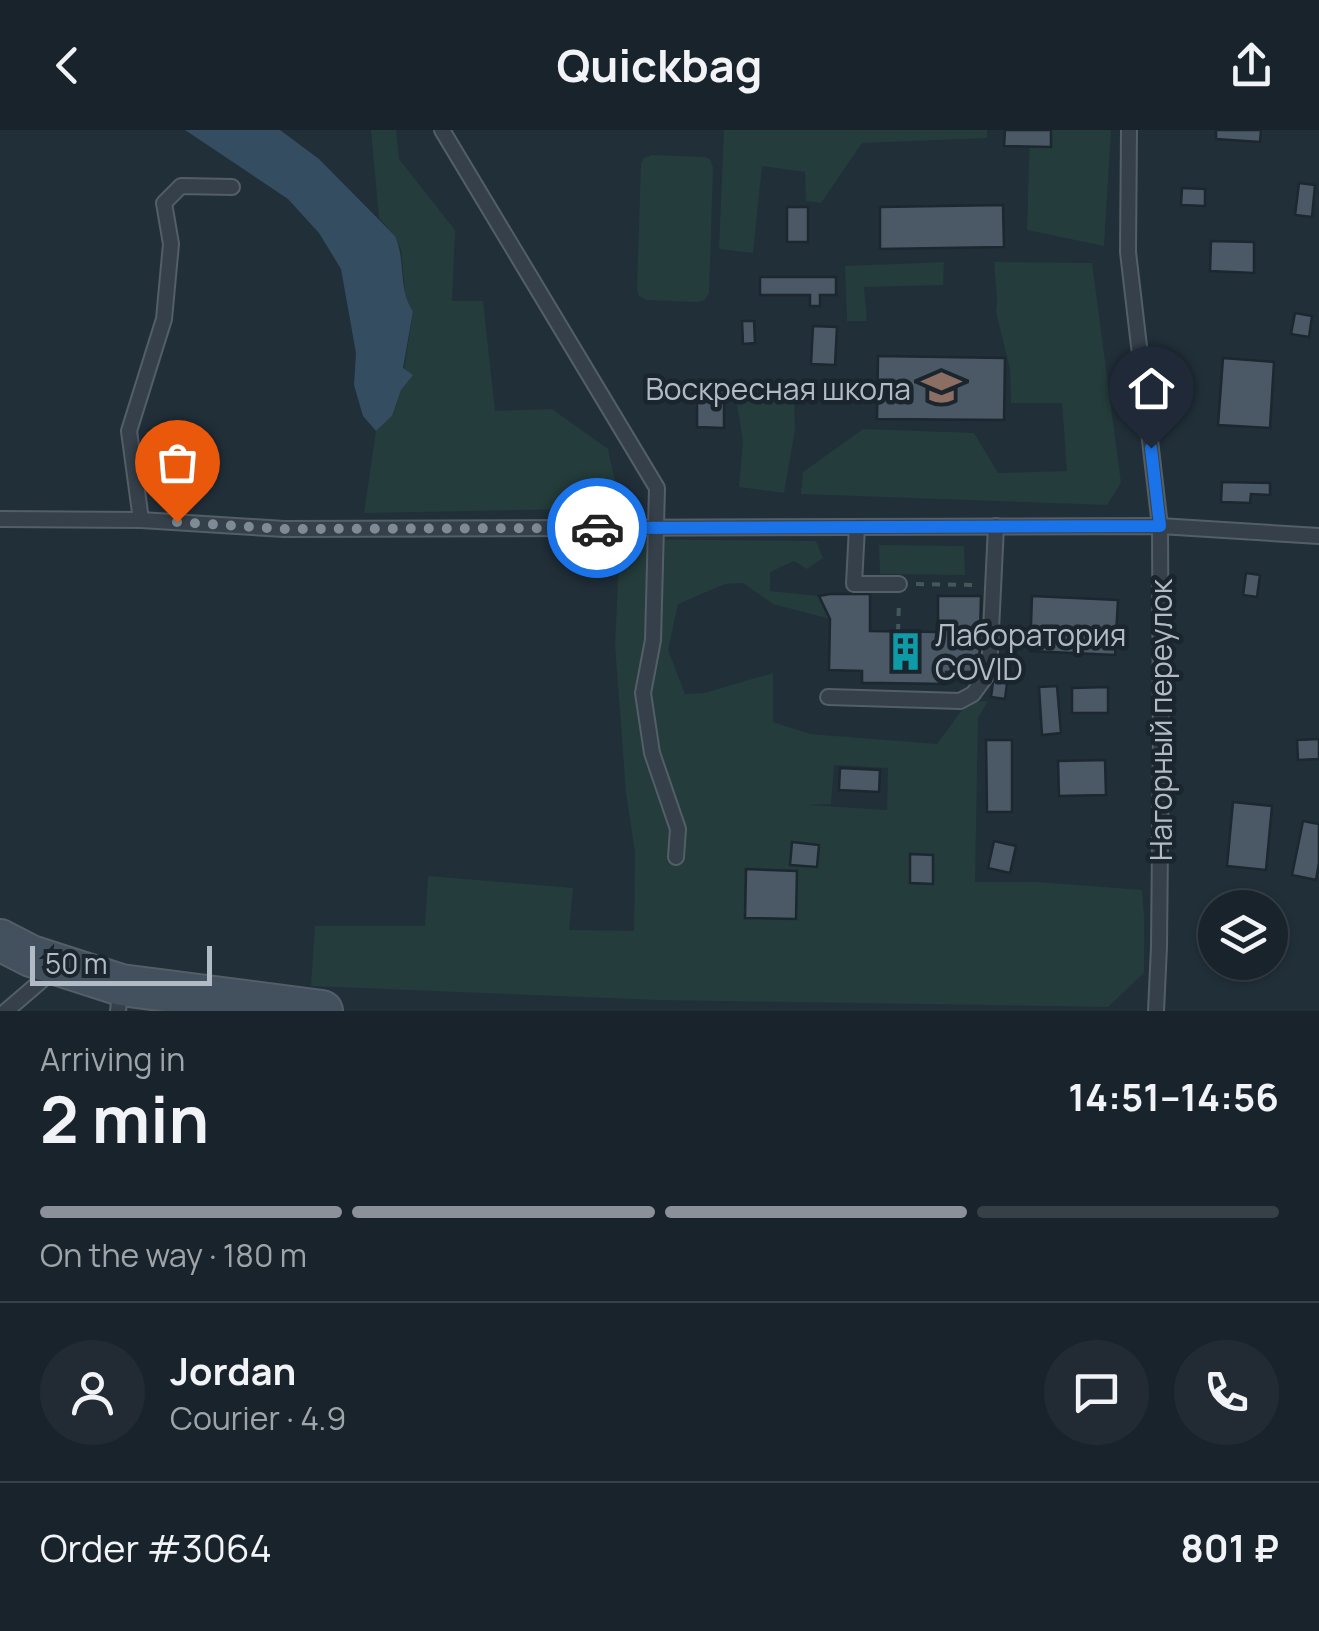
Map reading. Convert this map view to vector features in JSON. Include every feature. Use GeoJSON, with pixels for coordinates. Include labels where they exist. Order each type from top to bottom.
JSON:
{"type":"FeatureCollection","features":[{"type":"Feature","properties":{"kind":"street"},"geometry":{"type":"LineString","coordinates":[[0,940],[120,998],[322,1011]]}},
{"type":"Feature","properties":{"kind":"lane"},"geometry":{"type":"LineString","coordinates":[[442,130],[657,488],[653,640],[643,693],[652,752],[678,829],[676,856]]}},
{"type":"Feature","properties":{"kind":"lane","name":"Нагорный переулок"},"geometry":{"type":"LineString","coordinates":[[1130,130],[1128,252],[1160,526],[1162,741],[1156,1011]]}},
{"type":"Feature","properties":{"kind":"lane"},"geometry":{"type":"LineString","coordinates":[[141,520],[129,431],[164,320],[171,244],[164,203],[180,186],[232,188]]}},
{"type":"Feature","properties":{"kind":"lane"},"geometry":{"type":"LineString","coordinates":[[0,519],[141,520],[284,529],[1160,526],[1319,536]]}},
{"type":"Feature","properties":{"kind":"lane"},"geometry":{"type":"LineString","coordinates":[[856,526],[854,584],[899,584]]}},
{"type":"Feature","properties":{"kind":"lane"},"geometry":{"type":"LineString","coordinates":[[828,697],[960,701],[972,694],[989,672],[996,526]]}},
{"type":"Feature","properties":{"kind":"lane"},"geometry":{"type":"LineString","coordinates":[[6,1011],[60,966]]}},
{"type":"Feature","properties":{"kind":"path"},"geometry":{"type":"LineString","coordinates":[[898,632],[899,584],[993,585]]}},
{"type":"Feature","properties":{"kind":"green space"},"geometry":{"type":"Polygon","coordinates":[[[371,130],[396,130],[399,159],[455,230],[452,301],[483,301],[495,411],[552,409],[608,449],[621,508],[364,513],[376,431],[392,416],[401,390],[413,311],[406,301],[401,249],[379,218],[371,130]]]}},
{"type":"Feature","properties":{"kind":"green space"},"geometry":{"type":"Polygon","coordinates":[[[724,130],[987,130],[987,138],[862,143],[821,203],[806,201],[805,172],[762,166],[753,253],[719,249],[724,130]]]}},
{"type":"Feature","properties":{"kind":"green space"},"geometry":{"type":"Polygon","coordinates":[[[1030,130],[1111,130],[1104,246],[1027,230],[1030,130]]]}},
{"type":"Feature","properties":{"kind":"green space"},"geometry":{"type":"Polygon","coordinates":[[[652,155],[710,159],[713,168],[709,293],[705,300],[646,300],[639,296],[641,164],[652,155]]]}},
{"type":"Feature","properties":{"kind":"green space"},"geometry":{"type":"Polygon","coordinates":[[[944,262],[943,285],[864,287],[867,321],[847,321],[845,266],[944,262]]]}},
{"type":"Feature","properties":{"kind":"green space"},"geometry":{"type":"Polygon","coordinates":[[[994,262],[1092,263],[1121,483],[1107,505],[801,494],[803,472],[863,429],[974,433],[998,473],[1067,471],[1062,403],[1011,403],[1010,369],[996,312],[994,262]]]}},
{"type":"Feature","properties":{"kind":"green space"},"geometry":{"type":"Polygon","coordinates":[[[794,393],[795,430],[784,493],[739,487],[743,441],[736,398],[794,393]]]}},
{"type":"Feature","properties":{"kind":"green space"},"geometry":{"type":"Polygon","coordinates":[[[620,539],[816,541],[823,558],[807,569],[794,561],[770,572],[770,591],[819,596],[830,619],[773,604],[743,583],[725,584],[678,604],[668,650],[685,694],[704,693],[773,673],[773,722],[810,734],[937,744],[968,702],[988,701],[978,718],[975,882],[1038,882],[1142,890],[1144,973],[1108,1007],[659,1000],[311,986],[315,926],[425,926],[428,876],[573,888],[569,930],[634,931],[635,853],[626,793],[615,645],[620,539]],[[834,765],[831,804],[808,805],[887,810],[888,768],[834,765]]]}},
{"type":"Feature","properties":{"kind":"green space"},"geometry":{"type":"Polygon","coordinates":[[[879,545],[964,546],[965,575],[880,574],[879,545]]]}},
{"type":"Feature","properties":{"kind":"water"},"geometry":{"type":"Polygon","coordinates":[[[185,130],[280,130],[319,159],[395,236],[405,294],[413,311],[403,368],[413,375],[401,390],[392,416],[376,431],[363,416],[354,385],[356,353],[341,269],[319,233],[288,199],[185,130]]]}},
{"type":"Feature","properties":{"kind":"building"},"geometry":{"type":"Polygon","coordinates":[[[1005,130],[1051,130],[1051,147],[1004,146],[1005,130]]]}},
{"type":"Feature","properties":{"kind":"building"},"geometry":{"type":"Polygon","coordinates":[[[1216,130],[1261,130],[1260,142],[1216,139],[1216,130]]]}},
{"type":"Feature","properties":{"kind":"building"},"geometry":{"type":"Polygon","coordinates":[[[1299,183],[1315,185],[1312,217],[1295,215],[1299,183]]]}},
{"type":"Feature","properties":{"kind":"building"},"geometry":{"type":"Polygon","coordinates":[[[1182,188],[1205,189],[1205,206],[1181,205],[1182,188]]]}},
{"type":"Feature","properties":{"kind":"building"},"geometry":{"type":"Polygon","coordinates":[[[1003,205],[1004,247],[880,249],[880,207],[1003,205]]]}},
{"type":"Feature","properties":{"kind":"building"},"geometry":{"type":"Polygon","coordinates":[[[787,207],[808,207],[808,242],[787,242],[787,207]]]}},
{"type":"Feature","properties":{"kind":"building"},"geometry":{"type":"Polygon","coordinates":[[[1211,241],[1254,242],[1254,273],[1210,271],[1211,241]]]}},
{"type":"Feature","properties":{"kind":"building"},"geometry":{"type":"Polygon","coordinates":[[[760,277],[836,277],[836,295],[820,295],[820,306],[810,306],[810,295],[760,295],[760,277]]]}},
{"type":"Feature","properties":{"kind":"building"},"geometry":{"type":"Polygon","coordinates":[[[1295,313],[1312,316],[1309,337],[1291,334],[1295,313]]]}},
{"type":"Feature","properties":{"kind":"building"},"geometry":{"type":"Polygon","coordinates":[[[742,321],[754,321],[755,343],[743,344],[742,321]]]}},
{"type":"Feature","properties":{"kind":"building"},"geometry":{"type":"Polygon","coordinates":[[[813,326],[837,327],[835,365],[811,364],[813,326]]]}},
{"type":"Feature","properties":{"kind":"building","name":"Воскресная школа"},"geometry":{"type":"Polygon","coordinates":[[[878,356],[1005,358],[1004,420],[877,419],[878,356]]]}},
{"type":"Feature","properties":{"kind":"building"},"geometry":{"type":"Polygon","coordinates":[[[1223,358],[1274,362],[1270,428],[1218,425],[1223,358]]]}},
{"type":"Feature","properties":{"kind":"building"},"geometry":{"type":"Polygon","coordinates":[[[697,390],[724,390],[724,428],[697,427],[697,390]]]}},
{"type":"Feature","properties":{"kind":"building"},"geometry":{"type":"Polygon","coordinates":[[[1222,482],[1270,483],[1270,495],[1251,494],[1250,503],[1221,502],[1222,482]]]}},
{"type":"Feature","properties":{"kind":"building"},"geometry":{"type":"Polygon","coordinates":[[[1246,573],[1260,575],[1257,597],[1243,595],[1246,573]]]}},
{"type":"Feature","properties":{"kind":"building","name":"Лаборатория COVID"},"geometry":{"type":"Polygon","coordinates":[[[870,594],[870,631],[938,632],[938,596],[981,596],[979,672],[946,672],[946,684],[862,683],[862,671],[829,670],[830,619],[819,596],[870,594]]]}},
{"type":"Feature","properties":{"kind":"building"},"geometry":{"type":"Polygon","coordinates":[[[1032,596],[1118,600],[1115,655],[1030,651],[1032,596]]]}},
{"type":"Feature","properties":{"kind":"building"},"geometry":{"type":"Polygon","coordinates":[[[995,666],[1009,668],[1005,699],[991,697],[995,666]]]}},
{"type":"Feature","properties":{"kind":"building"},"geometry":{"type":"Polygon","coordinates":[[[1057,686],[1061,733],[1042,735],[1039,687],[1057,686]]]}},
{"type":"Feature","properties":{"kind":"building"},"geometry":{"type":"Polygon","coordinates":[[[1108,687],[1108,713],[1072,713],[1072,688],[1108,687]]]}},
{"type":"Feature","properties":{"kind":"building"},"geometry":{"type":"Polygon","coordinates":[[[1319,739],[1319,759],[1298,760],[1297,740],[1319,739]]]}},
{"type":"Feature","properties":{"kind":"building"},"geometry":{"type":"Polygon","coordinates":[[[986,740],[1012,740],[1012,812],[987,812],[986,740]]]}},
{"type":"Feature","properties":{"kind":"building"},"geometry":{"type":"Polygon","coordinates":[[[1105,760],[1106,795],[1059,796],[1058,761],[1105,760]]]}},
{"type":"Feature","properties":{"kind":"building"},"geometry":{"type":"Polygon","coordinates":[[[840,768],[880,770],[879,792],[839,790],[840,768]]]}},
{"type":"Feature","properties":{"kind":"building"},"geometry":{"type":"Polygon","coordinates":[[[1233,802],[1272,806],[1266,870],[1227,866],[1233,802]]]}},
{"type":"Feature","properties":{"kind":"building"},"geometry":{"type":"Polygon","coordinates":[[[1303,821],[1319,824],[1316,880],[1292,875],[1303,821]]]}},
{"type":"Feature","properties":{"kind":"building"},"geometry":{"type":"Polygon","coordinates":[[[994,841],[1016,846],[1010,873],[988,868],[994,841]]]}},
{"type":"Feature","properties":{"kind":"building"},"geometry":{"type":"Polygon","coordinates":[[[792,842],[819,845],[817,867],[790,865],[792,842]]]}},
{"type":"Feature","properties":{"kind":"building"},"geometry":{"type":"Polygon","coordinates":[[[910,854],[933,855],[933,884],[910,883],[910,854]]]}},
{"type":"Feature","properties":{"kind":"building"},"geometry":{"type":"Polygon","coordinates":[[[746,869],[797,871],[796,919],[745,918],[746,869]]]}},
{"type":"Feature","properties":{"kind":"way so far"},"geometry":{"type":"LineString","coordinates":[[177,522],[284,529],[597,528]]}},
{"type":"Feature","properties":{"kind":"place","name":"Воскресная школа"},"geometry":{"type":"Point","coordinates":[941,388]}},
{"type":"Feature","properties":{"kind":"place","name":"Лаборатория COVID"},"geometry":{"type":"Point","coordinates":[905,651]}},
{"type":"Feature","properties":{"kind":"route"},"geometry":{"type":"LineString","coordinates":[[597,528],[1160,526],[1151,448]]}}]}
